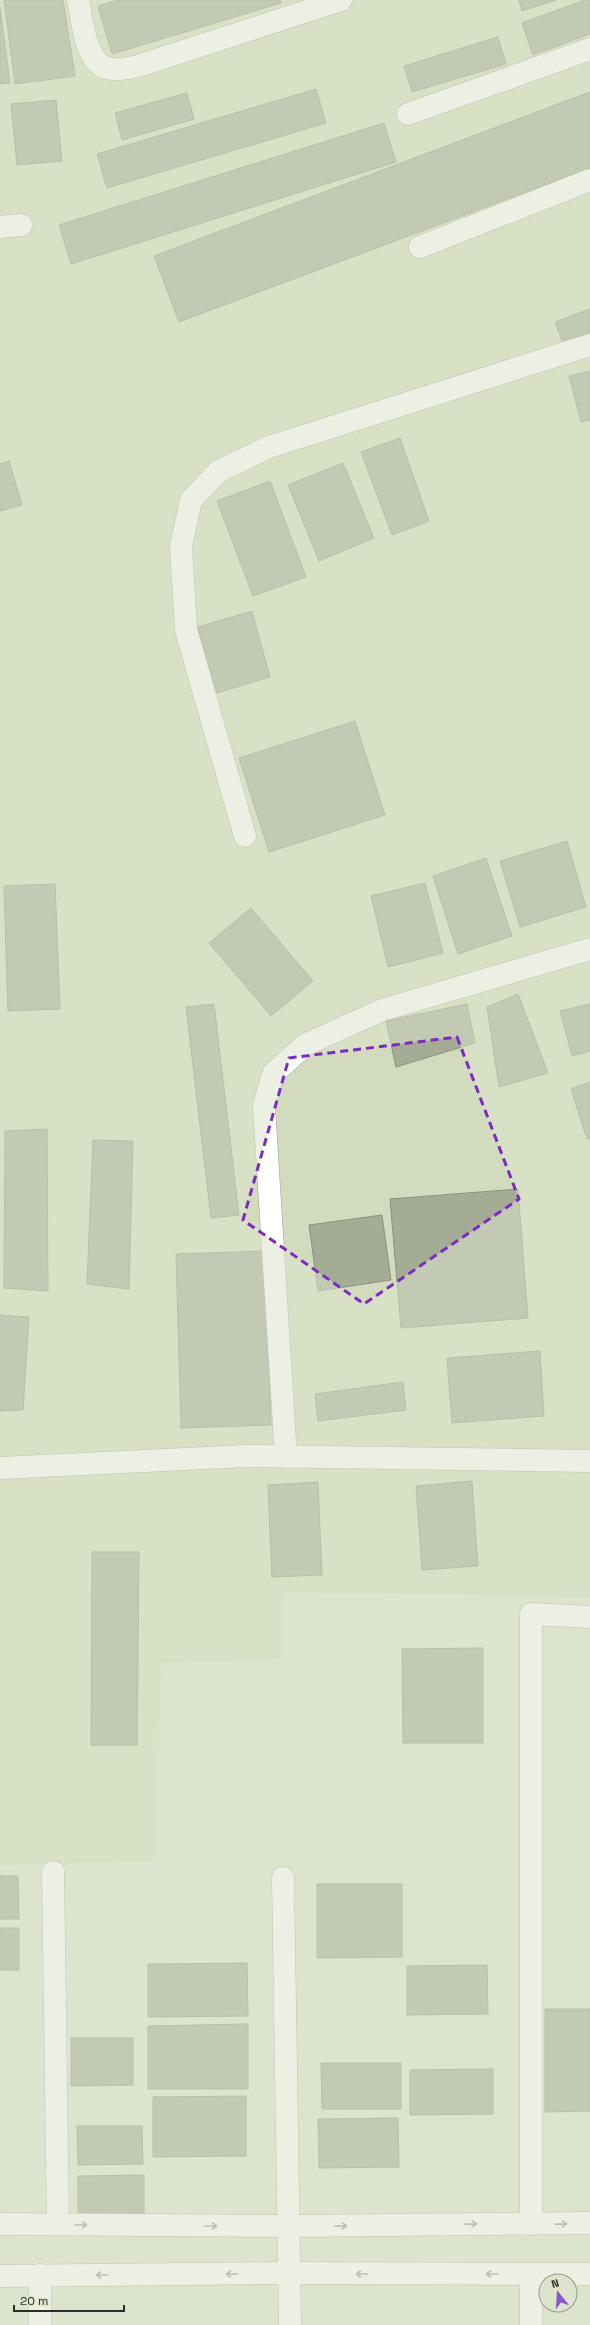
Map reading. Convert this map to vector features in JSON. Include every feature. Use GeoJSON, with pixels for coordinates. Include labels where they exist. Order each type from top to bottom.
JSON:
{"type":"FeatureCollection","features":[{"type":"Feature","properties":{"kind":"street"},"geometry":{"type":"LineString","coordinates":[[78,0],[88,48],[96,61],[107,68],[121,69],[135,67],[341,0]]}},
{"type":"Feature","properties":{"kind":"street"},"geometry":{"type":"LineString","coordinates":[[408,114],[590,49]]}},
{"type":"Feature","properties":{"kind":"street"},"geometry":{"type":"LineString","coordinates":[[420,247],[590,180]]}},
{"type":"Feature","properties":{"kind":"street"},"geometry":{"type":"LineString","coordinates":[[245,836],[186,630],[181,546],[191,500],[219,471],[269,447],[590,345]]}},
{"type":"Feature","properties":{"kind":"street"},"geometry":{"type":"LineString","coordinates":[[286,1457],[264,1106],[273,1074],[305,1045],[382,1010],[590,949]]}},
{"type":"Feature","properties":{"kind":"street"},"geometry":{"type":"LineString","coordinates":[[0,1468],[247,1456],[590,1461]]}},
{"type":"Feature","properties":{"kind":"street"},"geometry":{"type":"LineString","coordinates":[[531,2224],[530,1614],[590,1616]]}},
{"type":"Feature","properties":{"kind":"street"},"geometry":{"type":"LineString","coordinates":[[54,1872],[58,2224]]}},
{"type":"Feature","properties":{"kind":"street"},"geometry":{"type":"LineString","coordinates":[[283,1878],[290,2226],[290,2325]]}},
{"type":"Feature","properties":{"kind":"street"},"geometry":{"type":"LineString","coordinates":[[0,2224],[290,2226],[590,2223]]}},
{"type":"Feature","properties":{"kind":"street"},"geometry":{"type":"LineString","coordinates":[[0,2276],[289,2273],[590,2274]]}},
{"type":"Feature","properties":{"kind":"street"},"geometry":{"type":"LineString","coordinates":[[40,2275],[40,2325]]}},
{"type":"Feature","properties":{"kind":"street"},"geometry":{"type":"LineString","coordinates":[[531,2275],[531,2325]]}},
{"type":"Feature","properties":{"kind":"highlighted area"},"geometry":{"type":"Polygon","coordinates":[[[457,1037],[519,1199],[364,1304],[243,1220],[289,1058],[457,1037]]]}},
{"type":"Feature","properties":{"kind":"shaded area"},"geometry":{"type":"Polygon","coordinates":[[[0,0],[590,0],[590,1597],[283,1592],[282,1659],[161,1663],[155,1861],[0,1865],[0,0]]]}},
{"type":"Feature","properties":{"kind":"building"},"geometry":{"type":"Polygon","coordinates":[[[4,0],[63,0],[75,76],[15,84],[4,0]]]}},
{"type":"Feature","properties":{"kind":"building"},"geometry":{"type":"Polygon","coordinates":[[[118,0],[280,0],[281,3],[112,54],[98,6],[118,0]]]}},
{"type":"Feature","properties":{"kind":"building"},"geometry":{"type":"Polygon","coordinates":[[[519,0],[556,0],[522,11],[519,0]]]}},
{"type":"Feature","properties":{"kind":"building"},"geometry":{"type":"Polygon","coordinates":[[[585,0],[590,0],[590,34],[533,55],[522,23],[585,0]]]}},
{"type":"Feature","properties":{"kind":"building"},"geometry":{"type":"Polygon","coordinates":[[[0,7],[10,83],[0,84],[0,7]]]}},
{"type":"Feature","properties":{"kind":"building"},"geometry":{"type":"Polygon","coordinates":[[[498,37],[506,64],[412,92],[404,66],[498,37]]]}},
{"type":"Feature","properties":{"kind":"building"},"geometry":{"type":"Polygon","coordinates":[[[316,89],[326,123],[107,188],[97,154],[316,89]]]}},
{"type":"Feature","properties":{"kind":"building"},"geometry":{"type":"Polygon","coordinates":[[[590,92],[590,168],[179,322],[154,256],[590,92]]]}},
{"type":"Feature","properties":{"kind":"building"},"geometry":{"type":"Polygon","coordinates":[[[187,93],[194,119],[122,140],[115,113],[187,93]]]}},
{"type":"Feature","properties":{"kind":"building"},"geometry":{"type":"Polygon","coordinates":[[[56,100],[62,161],[17,165],[11,104],[56,100]]]}},
{"type":"Feature","properties":{"kind":"building"},"geometry":{"type":"Polygon","coordinates":[[[384,123],[396,162],[71,264],[59,225],[384,123]]]}},
{"type":"Feature","properties":{"kind":"building"},"geometry":{"type":"Polygon","coordinates":[[[590,309],[590,339],[565,348],[555,322],[590,309]]]}},
{"type":"Feature","properties":{"kind":"building"},"geometry":{"type":"Polygon","coordinates":[[[590,371],[590,420],[581,422],[569,376],[590,371]]]}},
{"type":"Feature","properties":{"kind":"building"},"geometry":{"type":"Polygon","coordinates":[[[400,438],[429,521],[392,535],[361,452],[400,438]]]}},
{"type":"Feature","properties":{"kind":"building"},"geometry":{"type":"Polygon","coordinates":[[[9,461],[22,505],[0,511],[0,464],[9,461]]]}},
{"type":"Feature","properties":{"kind":"building"},"geometry":{"type":"Polygon","coordinates":[[[343,463],[374,538],[319,561],[288,485],[343,463]]]}},
{"type":"Feature","properties":{"kind":"building"},"geometry":{"type":"Polygon","coordinates":[[[270,481],[306,577],[253,596],[217,501],[270,481]]]}},
{"type":"Feature","properties":{"kind":"building"},"geometry":{"type":"Polygon","coordinates":[[[252,611],[270,677],[217,693],[198,627],[252,611]]]}},
{"type":"Feature","properties":{"kind":"building"},"geometry":{"type":"Polygon","coordinates":[[[355,721],[385,815],[269,852],[239,758],[355,721]]]}},
{"type":"Feature","properties":{"kind":"building"},"geometry":{"type":"Polygon","coordinates":[[[567,841],[586,907],[520,927],[500,861],[567,841]]]}},
{"type":"Feature","properties":{"kind":"building"},"geometry":{"type":"Polygon","coordinates":[[[486,858],[512,936],[458,954],[433,876],[486,858]]]}},
{"type":"Feature","properties":{"kind":"building"},"geometry":{"type":"Polygon","coordinates":[[[425,883],[443,953],[388,967],[371,896],[425,883]]]}},
{"type":"Feature","properties":{"kind":"building"},"geometry":{"type":"Polygon","coordinates":[[[55,884],[60,1009],[8,1011],[4,886],[55,884]]]}},
{"type":"Feature","properties":{"kind":"building"},"geometry":{"type":"Polygon","coordinates":[[[251,908],[313,981],[271,1016],[209,943],[251,908]]]}},
{"type":"Feature","properties":{"kind":"building"},"geometry":{"type":"Polygon","coordinates":[[[518,994],[548,1073],[499,1087],[487,1007],[518,994]]]}},
{"type":"Feature","properties":{"kind":"building"},"geometry":{"type":"Polygon","coordinates":[[[214,1004],[239,1215],[211,1218],[186,1007],[214,1004]]]}},
{"type":"Feature","properties":{"kind":"building"},"geometry":{"type":"Polygon","coordinates":[[[467,1004],[475,1043],[396,1067],[386,1021],[467,1004]]]}},
{"type":"Feature","properties":{"kind":"building"},"geometry":{"type":"Polygon","coordinates":[[[590,1004],[590,1051],[572,1056],[560,1011],[590,1004]]]}},
{"type":"Feature","properties":{"kind":"building"},"geometry":{"type":"Polygon","coordinates":[[[590,1082],[590,1138],[587,1139],[571,1089],[590,1082]]]}},
{"type":"Feature","properties":{"kind":"building"},"geometry":{"type":"Polygon","coordinates":[[[47,1129],[48,1291],[4,1288],[5,1131],[47,1129]]]}},
{"type":"Feature","properties":{"kind":"building"},"geometry":{"type":"Polygon","coordinates":[[[93,1140],[133,1141],[129,1289],[87,1284],[93,1140]]]}},
{"type":"Feature","properties":{"kind":"building"},"geometry":{"type":"Polygon","coordinates":[[[518,1189],[528,1318],[401,1328],[390,1199],[518,1189]]]}},
{"type":"Feature","properties":{"kind":"building"},"geometry":{"type":"Polygon","coordinates":[[[382,1215],[391,1280],[318,1291],[309,1225],[382,1215]]]}},
{"type":"Feature","properties":{"kind":"building"},"geometry":{"type":"Polygon","coordinates":[[[265,1251],[271,1425],[181,1428],[176,1254],[265,1251]]]}},
{"type":"Feature","properties":{"kind":"building"},"geometry":{"type":"Polygon","coordinates":[[[0,1315],[29,1317],[23,1410],[0,1411],[0,1315]]]}},
{"type":"Feature","properties":{"kind":"building"},"geometry":{"type":"Polygon","coordinates":[[[540,1351],[544,1416],[452,1423],[447,1358],[540,1351]]]}},
{"type":"Feature","properties":{"kind":"building"},"geometry":{"type":"Polygon","coordinates":[[[403,1382],[406,1410],[318,1421],[315,1394],[403,1382]]]}},
{"type":"Feature","properties":{"kind":"building"},"geometry":{"type":"Polygon","coordinates":[[[472,1481],[478,1566],[422,1570],[416,1486],[472,1481]]]}},
{"type":"Feature","properties":{"kind":"building"},"geometry":{"type":"Polygon","coordinates":[[[318,1482],[322,1575],[272,1577],[268,1485],[318,1482]]]}},
{"type":"Feature","properties":{"kind":"building"},"geometry":{"type":"Polygon","coordinates":[[[92,1552],[139,1552],[137,1745],[91,1745],[92,1552]]]}},
{"type":"Feature","properties":{"kind":"building"},"geometry":{"type":"Polygon","coordinates":[[[483,1648],[483,1743],[403,1743],[402,1649],[483,1648]]]}},
{"type":"Feature","properties":{"kind":"building"},"geometry":{"type":"Polygon","coordinates":[[[0,1876],[18,1876],[19,1919],[0,1919],[0,1876]]]}},
{"type":"Feature","properties":{"kind":"building"},"geometry":{"type":"Polygon","coordinates":[[[317,1884],[402,1884],[402,1957],[317,1958],[317,1884]]]}},
{"type":"Feature","properties":{"kind":"building"},"geometry":{"type":"Polygon","coordinates":[[[0,1928],[19,1928],[19,1970],[0,1970],[0,1928]]]}},
{"type":"Feature","properties":{"kind":"building"},"geometry":{"type":"Polygon","coordinates":[[[247,1963],[248,2016],[148,2017],[148,1964],[247,1963]]]}},
{"type":"Feature","properties":{"kind":"building"},"geometry":{"type":"Polygon","coordinates":[[[487,1965],[488,2014],[407,2015],[407,1966],[487,1965]]]}},
{"type":"Feature","properties":{"kind":"building"},"geometry":{"type":"Polygon","coordinates":[[[545,2009],[590,2009],[590,2111],[545,2112],[545,2009]]]}},
{"type":"Feature","properties":{"kind":"building"},"geometry":{"type":"Polygon","coordinates":[[[248,2024],[248,2089],[148,2089],[148,2026],[248,2024]]]}},
{"type":"Feature","properties":{"kind":"building"},"geometry":{"type":"Polygon","coordinates":[[[71,2038],[133,2038],[133,2085],[71,2086],[71,2038]]]}},
{"type":"Feature","properties":{"kind":"building"},"geometry":{"type":"Polygon","coordinates":[[[321,2063],[401,2063],[401,2109],[322,2109],[321,2063]]]}},
{"type":"Feature","properties":{"kind":"building"},"geometry":{"type":"Polygon","coordinates":[[[493,2069],[493,2114],[410,2115],[410,2070],[493,2069]]]}},
{"type":"Feature","properties":{"kind":"building"},"geometry":{"type":"Polygon","coordinates":[[[246,2096],[246,2156],[153,2157],[153,2097],[246,2096]]]}},
{"type":"Feature","properties":{"kind":"building"},"geometry":{"type":"Polygon","coordinates":[[[398,2118],[399,2167],[319,2168],[318,2119],[398,2118]]]}},
{"type":"Feature","properties":{"kind":"building"},"geometry":{"type":"Polygon","coordinates":[[[77,2126],[142,2126],[143,2164],[78,2165],[77,2126]]]}},
{"type":"Feature","properties":{"kind":"building"},"geometry":{"type":"Polygon","coordinates":[[[144,2175],[144,2215],[78,2216],[78,2176],[144,2175]]]}}]}
